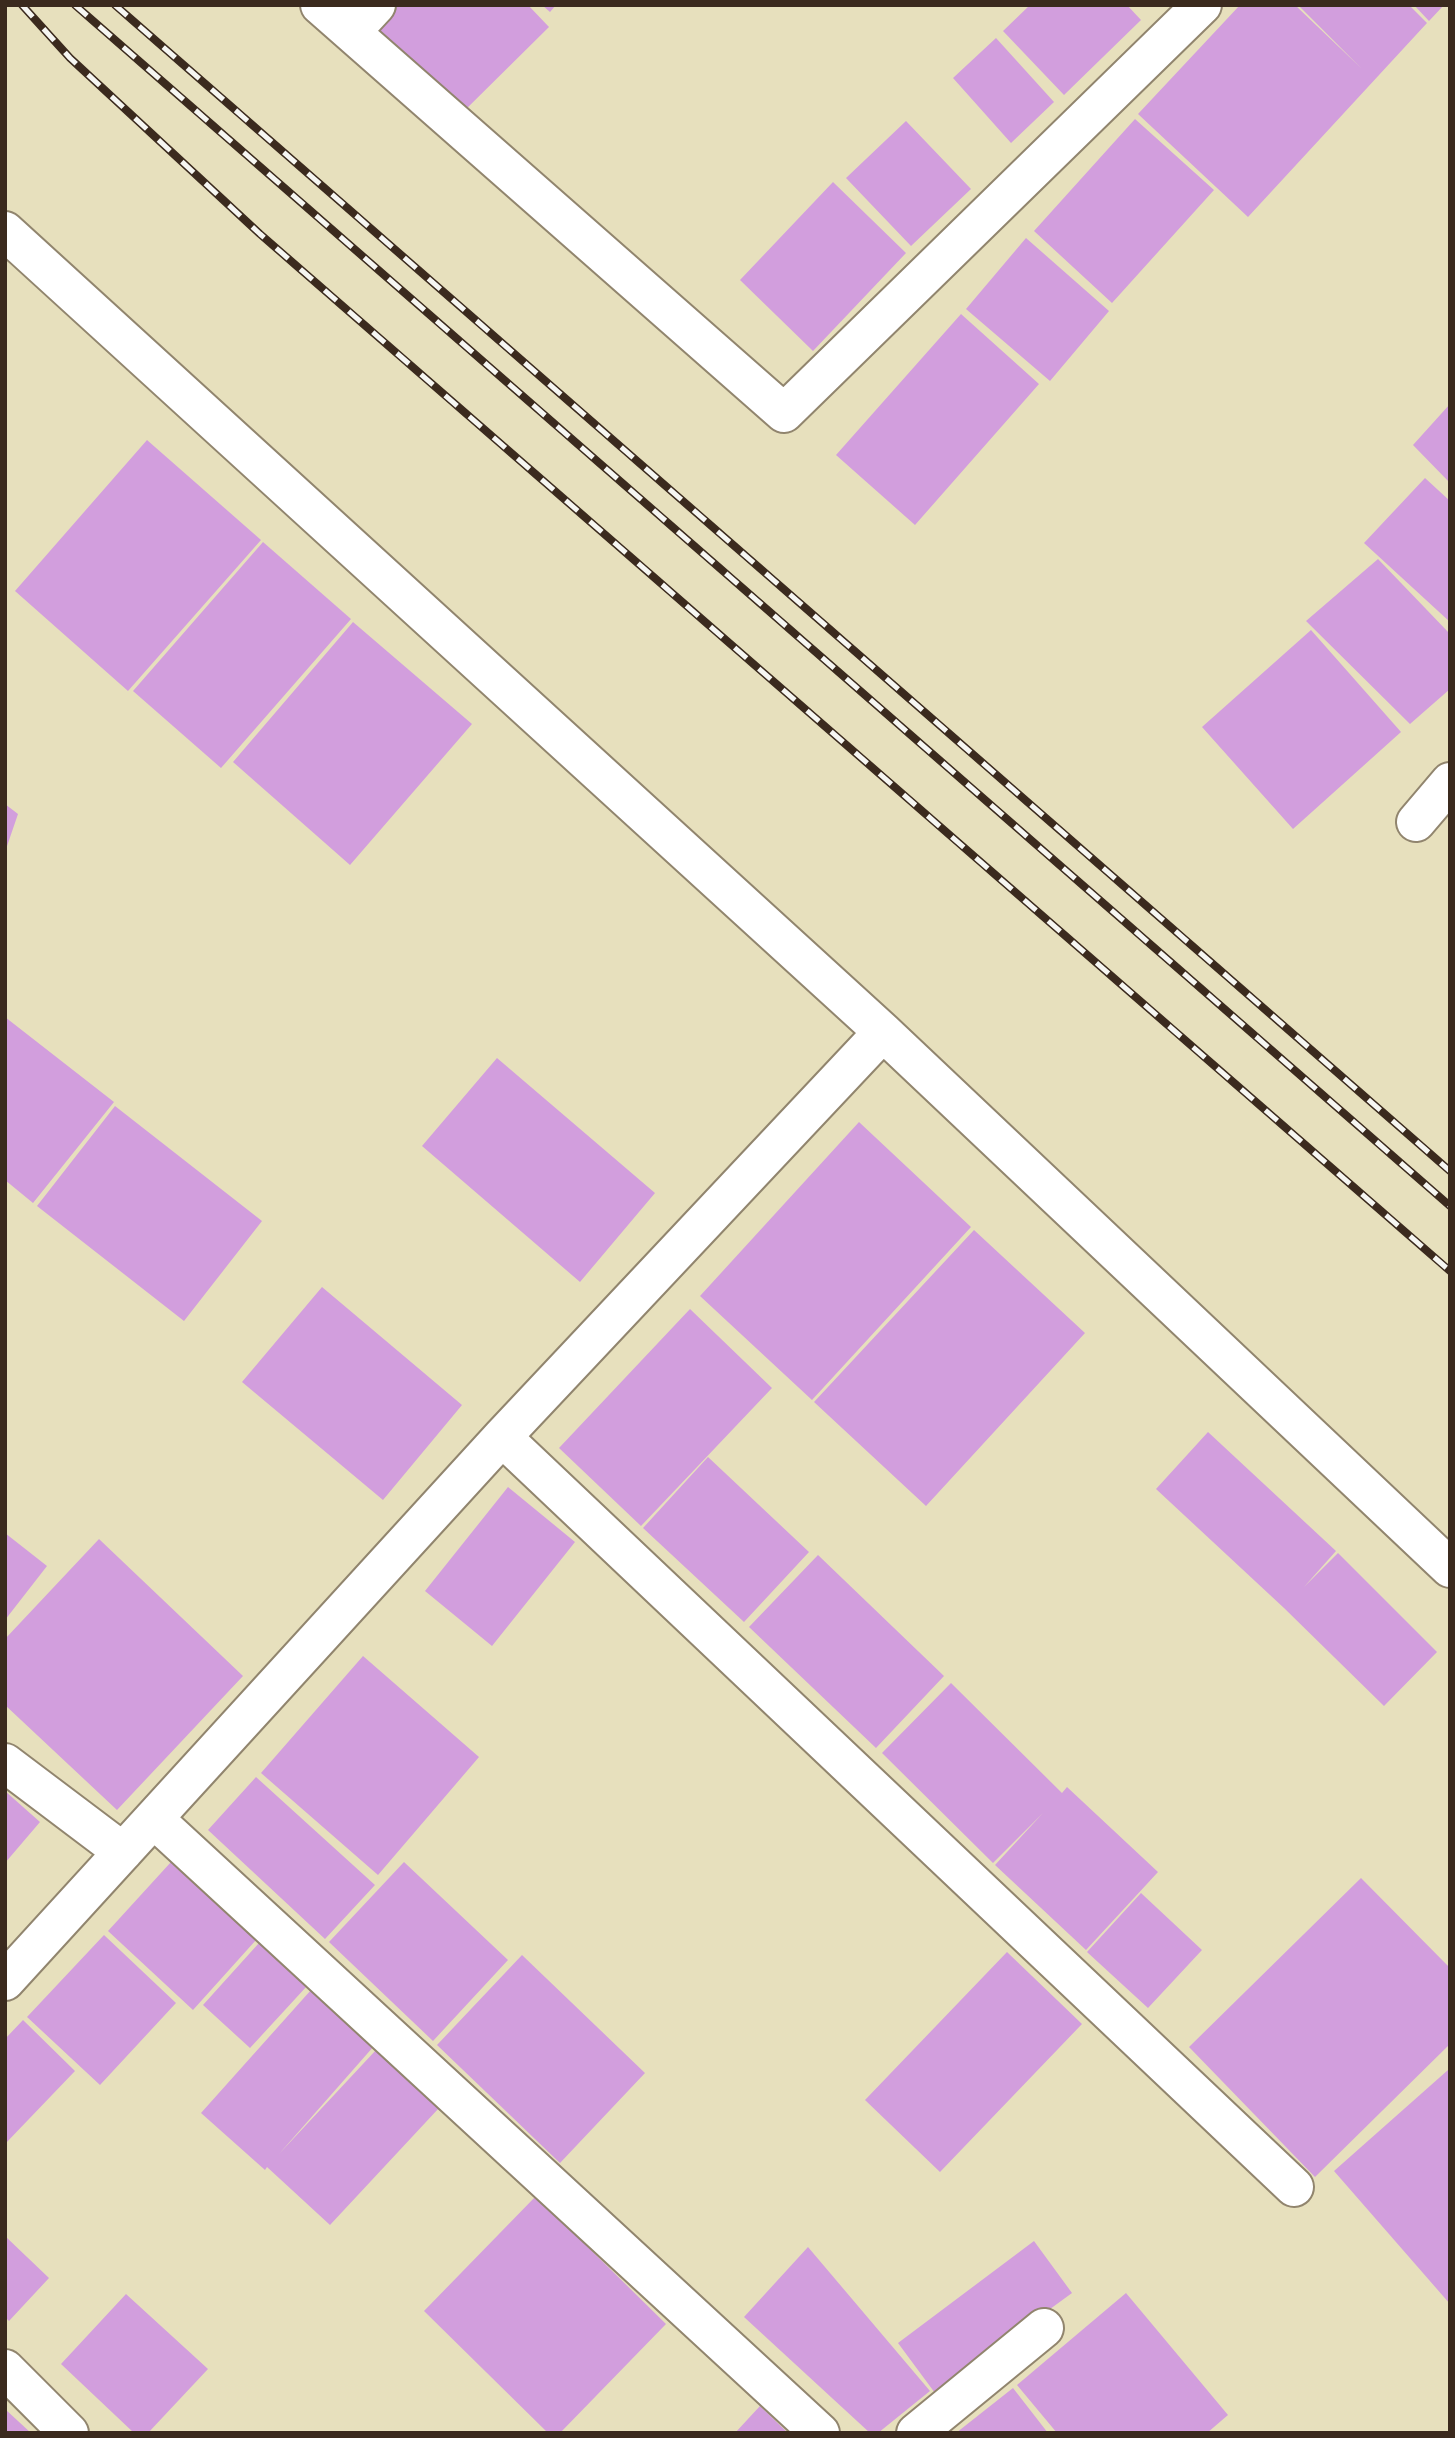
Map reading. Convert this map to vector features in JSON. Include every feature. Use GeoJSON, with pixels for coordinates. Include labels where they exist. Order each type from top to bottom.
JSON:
{"type":"FeatureCollection","features":[{"type":"Feature","properties":{"kind":"street"},"geometry":{"type":"LineString","coordinates":[[320,5],[364,19],[784,413],[1202,5]]}},
{"type":"Feature","properties":{"kind":"street"},"geometry":{"type":"LineString","coordinates":[[5,231],[883,1032],[1450,1568]]}},
{"type":"Feature","properties":{"kind":"street"},"geometry":{"type":"LineString","coordinates":[[1416,822],[1450,782]]}},
{"type":"Feature","properties":{"kind":"street"},"geometry":{"type":"LineString","coordinates":[[5,1981],[502,1437],[883,1032]]}},
{"type":"Feature","properties":{"kind":"street"},"geometry":{"type":"LineString","coordinates":[[502,1437],[1294,2187]]}},
{"type":"Feature","properties":{"kind":"street"},"geometry":{"type":"LineString","coordinates":[[5,1763],[123,1852]]}},
{"type":"Feature","properties":{"kind":"street"},"geometry":{"type":"LineString","coordinates":[[154,1819],[820,2433]]}},
{"type":"Feature","properties":{"kind":"street"},"geometry":{"type":"LineString","coordinates":[[916,2433],[1044,2329]]}},
{"type":"Feature","properties":{"kind":"street"},"geometry":{"type":"LineString","coordinates":[[5,2369],[69,2433]]}},
{"type":"Feature","properties":{"kind":"building"},"geometry":{"type":"Polygon","coordinates":[[[391,5],[528,5],[549,27],[458,117],[369,27],[391,5]]]}},
{"type":"Feature","properties":{"kind":"building"},"geometry":{"type":"Polygon","coordinates":[[[542,5],[556,5],[550,12],[542,5]]]}},
{"type":"Feature","properties":{"kind":"building"},"geometry":{"type":"Polygon","coordinates":[[[1030,5],[1127,5],[1141,20],[1064,95],[1003,31],[1030,5]]]}},
{"type":"Feature","properties":{"kind":"building"},"geometry":{"type":"Polygon","coordinates":[[[1240,5],[1295,5],[1361,68],[1298,5],[1409,5],[1427,23],[1248,217],[1138,114],[1240,5]]]}},
{"type":"Feature","properties":{"kind":"building"},"geometry":{"type":"Polygon","coordinates":[[[1414,5],[1444,5],[1429,21],[1414,5]]]}},
{"type":"Feature","properties":{"kind":"building"},"geometry":{"type":"Polygon","coordinates":[[[996,38],[1054,102],[1011,143],[953,78],[996,38]]]}},
{"type":"Feature","properties":{"kind":"building"},"geometry":{"type":"Polygon","coordinates":[[[1135,119],[1214,190],[1112,303],[1034,231],[1135,119]]]}},
{"type":"Feature","properties":{"kind":"building"},"geometry":{"type":"Polygon","coordinates":[[[906,121],[971,189],[911,246],[846,178],[906,121]]]}},
{"type":"Feature","properties":{"kind":"building"},"geometry":{"type":"Polygon","coordinates":[[[833,182],[906,253],[813,351],[740,280],[833,182]]]}},
{"type":"Feature","properties":{"kind":"building"},"geometry":{"type":"Polygon","coordinates":[[[1026,238],[1109,311],[1050,381],[966,309],[1026,238]]]}},
{"type":"Feature","properties":{"kind":"building"},"geometry":{"type":"Polygon","coordinates":[[[961,314],[1039,384],[915,525],[836,455],[961,314]]]}},
{"type":"Feature","properties":{"kind":"building"},"geometry":{"type":"Polygon","coordinates":[[[1450,404],[1450,483],[1413,445],[1450,404]]]}},
{"type":"Feature","properties":{"kind":"building"},"geometry":{"type":"Polygon","coordinates":[[[147,440],[261,540],[128,691],[15,591],[147,440]]]}},
{"type":"Feature","properties":{"kind":"building"},"geometry":{"type":"Polygon","coordinates":[[[1425,478],[1450,501],[1450,622],[1364,543],[1425,478]]]}},
{"type":"Feature","properties":{"kind":"building"},"geometry":{"type":"Polygon","coordinates":[[[263,542],[351,619],[221,768],[133,691],[263,542]]]}},
{"type":"Feature","properties":{"kind":"building"},"geometry":{"type":"Polygon","coordinates":[[[1378,559],[1450,634],[1450,689],[1410,724],[1306,621],[1378,559]]]}},
{"type":"Feature","properties":{"kind":"building"},"geometry":{"type":"Polygon","coordinates":[[[353,622],[472,724],[350,865],[233,762],[353,622]]]}},
{"type":"Feature","properties":{"kind":"building"},"geometry":{"type":"Polygon","coordinates":[[[1311,630],[1401,732],[1293,829],[1202,727],[1311,630]]]}},
{"type":"Feature","properties":{"kind":"building"},"geometry":{"type":"Polygon","coordinates":[[[5,804],[18,814],[6,849],[5,849],[5,804]]]}},
{"type":"Feature","properties":{"kind":"building"},"geometry":{"type":"Polygon","coordinates":[[[5,1017],[114,1102],[33,1203],[5,1180],[5,1017]]]}},
{"type":"Feature","properties":{"kind":"building"},"geometry":{"type":"Polygon","coordinates":[[[497,1058],[655,1193],[580,1282],[422,1146],[497,1058]]]}},
{"type":"Feature","properties":{"kind":"building"},"geometry":{"type":"Polygon","coordinates":[[[115,1106],[262,1221],[184,1321],[37,1206],[115,1106]]]}},
{"type":"Feature","properties":{"kind":"building"},"geometry":{"type":"Polygon","coordinates":[[[859,1122],[971,1227],[812,1400],[700,1296],[859,1122]]]}},
{"type":"Feature","properties":{"kind":"building"},"geometry":{"type":"Polygon","coordinates":[[[974,1230],[1085,1333],[926,1506],[814,1402],[974,1230]]]}},
{"type":"Feature","properties":{"kind":"building"},"geometry":{"type":"Polygon","coordinates":[[[322,1287],[462,1405],[383,1500],[242,1382],[322,1287]]]}},
{"type":"Feature","properties":{"kind":"building"},"geometry":{"type":"Polygon","coordinates":[[[690,1309],[772,1388],[641,1526],[559,1448],[690,1309]]]}},
{"type":"Feature","properties":{"kind":"building"},"geometry":{"type":"Polygon","coordinates":[[[1208,1432],[1336,1551],[1304,1587],[1338,1553],[1437,1652],[1384,1706],[1156,1489],[1208,1432]]]}},
{"type":"Feature","properties":{"kind":"building"},"geometry":{"type":"Polygon","coordinates":[[[708,1457],[809,1552],[744,1622],[643,1528],[708,1457]]]}},
{"type":"Feature","properties":{"kind":"building"},"geometry":{"type":"Polygon","coordinates":[[[508,1487],[575,1542],[492,1646],[425,1591],[508,1487]]]}},
{"type":"Feature","properties":{"kind":"building"},"geometry":{"type":"Polygon","coordinates":[[[5,1533],[47,1566],[5,1620],[5,1533]]]}},
{"type":"Feature","properties":{"kind":"building"},"geometry":{"type":"Polygon","coordinates":[[[99,1539],[243,1676],[117,1810],[5,1705],[5,1639],[99,1539]]]}},
{"type":"Feature","properties":{"kind":"building"},"geometry":{"type":"Polygon","coordinates":[[[818,1555],[944,1676],[876,1748],[749,1627],[818,1555]]]}},
{"type":"Feature","properties":{"kind":"building"},"geometry":{"type":"Polygon","coordinates":[[[363,1656],[479,1757],[378,1875],[261,1773],[363,1656]]]}},
{"type":"Feature","properties":{"kind":"building"},"geometry":{"type":"Polygon","coordinates":[[[951,1683],[1062,1793],[1067,1787],[1158,1872],[1086,1950],[995,1865],[1043,1813],[993,1863],[882,1753],[951,1683]]]}},
{"type":"Feature","properties":{"kind":"building"},"geometry":{"type":"Polygon","coordinates":[[[256,1777],[375,1885],[325,1939],[208,1830],[256,1777]]]}},
{"type":"Feature","properties":{"kind":"building"},"geometry":{"type":"Polygon","coordinates":[[[5,1791],[40,1822],[5,1863],[5,1791]]]}},
{"type":"Feature","properties":{"kind":"building"},"geometry":{"type":"Polygon","coordinates":[[[171,1862],[256,1940],[193,2010],[108,1931],[171,1862]]]}},
{"type":"Feature","properties":{"kind":"building"},"geometry":{"type":"Polygon","coordinates":[[[404,1862],[508,1960],[433,2041],[329,1942],[404,1862]]]}},
{"type":"Feature","properties":{"kind":"building"},"geometry":{"type":"Polygon","coordinates":[[[1361,1878],[1450,1968],[1450,2044],[1315,2177],[1189,2047],[1361,1878]]]}},
{"type":"Feature","properties":{"kind":"building"},"geometry":{"type":"Polygon","coordinates":[[[1141,1893],[1202,1950],[1148,2008],[1087,1952],[1141,1893]]]}},
{"type":"Feature","properties":{"kind":"building"},"geometry":{"type":"Polygon","coordinates":[[[104,1935],[176,2003],[100,2085],[27,2017],[104,1935]]]}},
{"type":"Feature","properties":{"kind":"building"},"geometry":{"type":"Polygon","coordinates":[[[259,1943],[307,1986],[250,2048],[203,2005],[259,1943]]]}},
{"type":"Feature","properties":{"kind":"building"},"geometry":{"type":"Polygon","coordinates":[[[1007,1952],[1082,2024],[940,2172],[865,2100],[1007,1952]]]}},
{"type":"Feature","properties":{"kind":"building"},"geometry":{"type":"Polygon","coordinates":[[[522,1955],[645,2073],[560,2163],[437,2045],[522,1955]]]}},
{"type":"Feature","properties":{"kind":"building"},"geometry":{"type":"Polygon","coordinates":[[[311,1990],[374,2046],[279,2154],[376,2050],[439,2108],[330,2225],[267,2167],[265,2170],[201,2113],[311,1990]]]}},
{"type":"Feature","properties":{"kind":"building"},"geometry":{"type":"Polygon","coordinates":[[[23,2020],[75,2071],[5,2144],[5,2039],[23,2020]]]}},
{"type":"Feature","properties":{"kind":"building"},"geometry":{"type":"Polygon","coordinates":[[[1448,2070],[1450,2073],[1450,2304],[1334,2171],[1448,2070]]]}},
{"type":"Feature","properties":{"kind":"building"},"geometry":{"type":"Polygon","coordinates":[[[536,2196],[666,2324],[560,2433],[548,2433],[424,2311],[536,2196]]]}},
{"type":"Feature","properties":{"kind":"building"},"geometry":{"type":"Polygon","coordinates":[[[5,2236],[49,2278],[9,2321],[5,2317],[5,2236]]]}},
{"type":"Feature","properties":{"kind":"building"},"geometry":{"type":"Polygon","coordinates":[[[1034,2241],[1072,2293],[935,2393],[898,2343],[1034,2241]]]}},
{"type":"Feature","properties":{"kind":"building"},"geometry":{"type":"Polygon","coordinates":[[[808,2247],[930,2391],[878,2433],[870,2433],[744,2317],[808,2247]]]}},
{"type":"Feature","properties":{"kind":"building"},"geometry":{"type":"Polygon","coordinates":[[[1126,2293],[1228,2415],[1207,2433],[1057,2433],[1017,2385],[1126,2293]]]}},
{"type":"Feature","properties":{"kind":"building"},"geometry":{"type":"Polygon","coordinates":[[[126,2294],[208,2369],[148,2433],[134,2433],[61,2364],[126,2294]]]}},
{"type":"Feature","properties":{"kind":"building"},"geometry":{"type":"Polygon","coordinates":[[[1013,2388],[1048,2433],[956,2433],[1013,2388]]]}},
{"type":"Feature","properties":{"kind":"building"},"geometry":{"type":"Polygon","coordinates":[[[760,2406],[788,2433],[735,2433],[760,2406]]]}},
{"type":"Feature","properties":{"kind":"building"},"geometry":{"type":"Polygon","coordinates":[[[5,2409],[31,2433],[5,2433],[5,2409]]]}},
{"type":"Feature","properties":{"kind":"railway"},"geometry":{"type":"LineString","coordinates":[[22,5],[70,58],[260,234],[1450,1271]]}},
{"type":"Feature","properties":{"kind":"railway"},"geometry":{"type":"LineString","coordinates":[[75,5],[1450,1206]]}},
{"type":"Feature","properties":{"kind":"railway"},"geometry":{"type":"LineString","coordinates":[[115,5],[1450,1171]]}}]}
